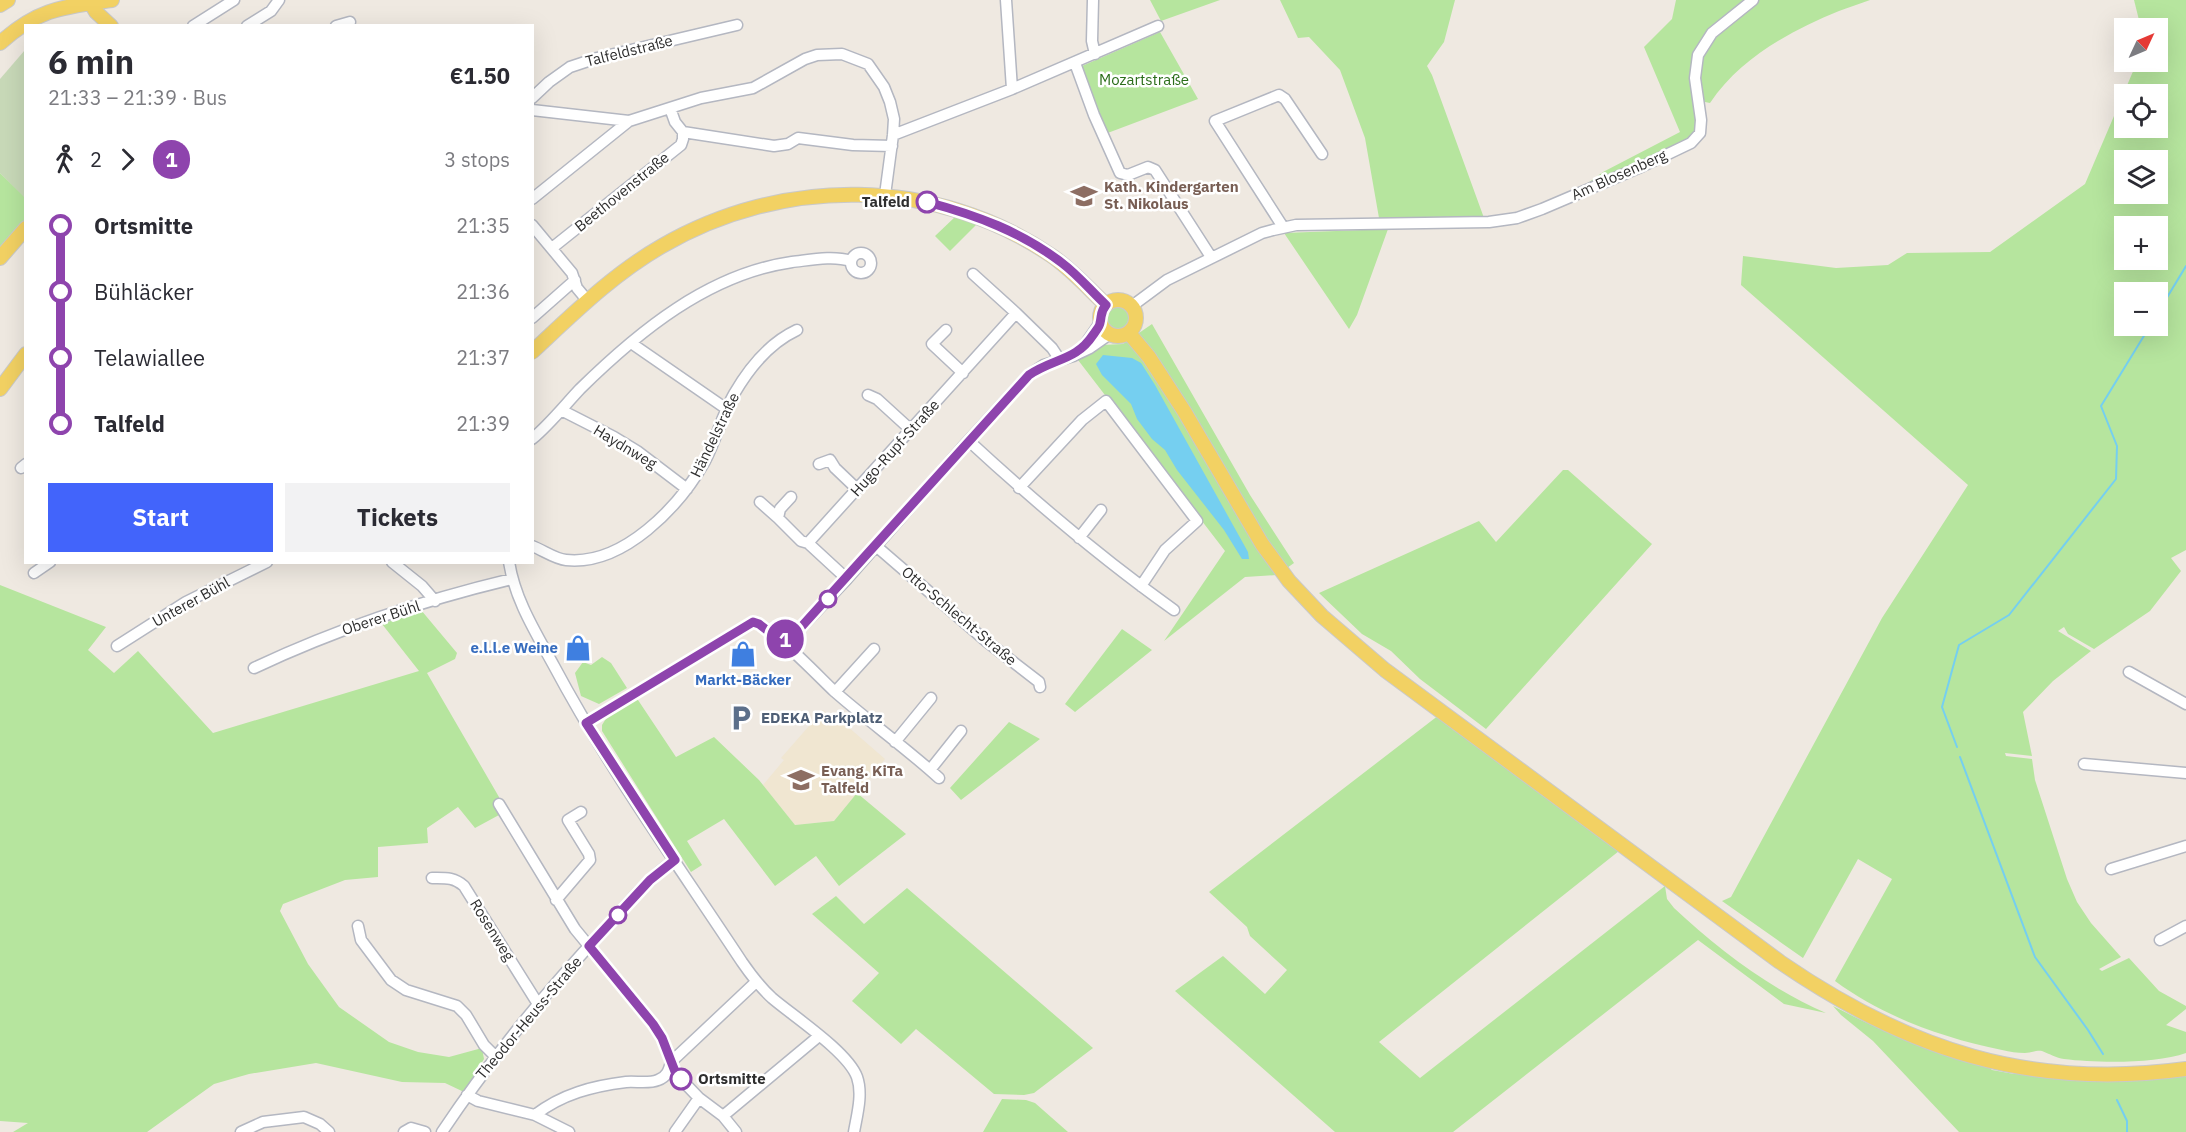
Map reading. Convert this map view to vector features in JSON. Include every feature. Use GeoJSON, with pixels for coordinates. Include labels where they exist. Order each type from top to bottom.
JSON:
{"type":"FeatureCollection","features":[{"type":"Feature","properties":{"kind":"main road"},"geometry":{"type":"LineString","coordinates":[[0,6],[8,0]]}},
{"type":"Feature","properties":{"kind":"main road"},"geometry":{"type":"LineString","coordinates":[[0,43],[34,17],[68,6],[112,0]]}},
{"type":"Feature","properties":{"kind":"main road"},"geometry":{"type":"LineString","coordinates":[[90,2],[109,24]]}},
{"type":"Feature","properties":{"kind":"main road"},"geometry":{"type":"LineString","coordinates":[[534,350],[587,300],[660,247],[715,219],[781,202],[836,195],[885,195],[927,202],[962,211],[1003,227],[1062,263],[1106,305]]}},
{"type":"Feature","properties":{"kind":"main road"},"geometry":{"type":"LineString","coordinates":[[0,258],[24,230]]}},
{"type":"Feature","properties":{"kind":"main road"},"geometry":{"type":"LineString","coordinates":[[1123,300],[1132,306],[1136,322],[1129,333],[1121,336],[1110,334],[1100,323],[1101,312],[1106,305],[1123,300]]}},
{"type":"Feature","properties":{"kind":"main road"},"geometry":{"type":"LineString","coordinates":[[1129,333],[1149,357],[1179,402],[1257,538],[1289,581],[1322,616],[1385,670],[1786,967],[1887,1026],[1975,1059],[2046,1071],[2101,1075],[2159,1073],[2186,1069]]}},
{"type":"Feature","properties":{"kind":"main road"},"geometry":{"type":"LineString","coordinates":[[0,389],[24,357]]}},
{"type":"Feature","properties":{"kind":"street"},"geometry":{"type":"LineString","coordinates":[[196,24],[234,0]]}},
{"type":"Feature","properties":{"kind":"street"},"geometry":{"type":"LineString","coordinates":[[250,24],[271,11],[279,0]]}},
{"type":"Feature","properties":{"kind":"street"},"geometry":{"type":"LineString","coordinates":[[1006,0],[1012,89]]}},
{"type":"Feature","properties":{"kind":"street"},"geometry":{"type":"LineString","coordinates":[[1093,0],[1092,41],[1095,54]]}},
{"type":"Feature","properties":{"kind":"street","name":"Am Blosenberg"},"geometry":{"type":"LineString","coordinates":[[1132,306],[1167,280],[1262,232],[1296,225],[1489,222],[1517,218],[1643,166],[1691,143],[1701,132],[1695,78],[1698,55],[1712,33],[1753,0]]}},
{"type":"Feature","properties":{"kind":"street"},"geometry":{"type":"LineString","coordinates":[[343,24],[350,22]]}},
{"type":"Feature","properties":{"kind":"street","name":"Talfeldstraße"},"geometry":{"type":"LineString","coordinates":[[534,96],[570,67],[736,25]]}},
{"type":"Feature","properties":{"kind":"street"},"geometry":{"type":"LineString","coordinates":[[893,135],[1076,63],[1158,26]]}},
{"type":"Feature","properties":{"kind":"street"},"geometry":{"type":"LineString","coordinates":[[534,197],[629,121],[701,98],[753,88],[805,59],[817,55],[842,54],[868,64],[876,73],[890,102],[894,119],[885,195]]}},
{"type":"Feature","properties":{"kind":"street"},"geometry":{"type":"LineString","coordinates":[[1076,63],[1094,115],[1120,173],[1128,175],[1149,167],[1155,170],[1211,257]]}},
{"type":"Feature","properties":{"kind":"street"},"geometry":{"type":"LineString","coordinates":[[1283,227],[1215,121],[1279,95],[1285,99],[1322,154]]}},
{"type":"Feature","properties":{"kind":"street"},"geometry":{"type":"LineString","coordinates":[[670,108],[675,122],[683,132],[774,146],[788,144],[798,138],[853,145],[892,146]]}},
{"type":"Feature","properties":{"kind":"street"},"geometry":{"type":"LineString","coordinates":[[534,110],[629,121]]}},
{"type":"Feature","properties":{"kind":"street","name":"Beethovenstraße"},"geometry":{"type":"LineString","coordinates":[[552,248],[681,145],[684,139],[683,132]]}},
{"type":"Feature","properties":{"kind":"street"},"geometry":{"type":"LineString","coordinates":[[534,227],[572,273],[577,288],[587,300]]}},
{"type":"Feature","properties":{"kind":"street"},"geometry":{"type":"LineString","coordinates":[[534,437],[606,363],[659,320],[702,293],[758,269],[811,260],[845,259],[851,261]]}},
{"type":"Feature","properties":{"kind":"street"},"geometry":{"type":"LineString","coordinates":[[973,274],[1052,348],[1060,360]]}},
{"type":"Feature","properties":{"kind":"street"},"geometry":{"type":"LineString","coordinates":[[534,316],[575,280]]}},
{"type":"Feature","properties":{"kind":"street","name":"Hugo-Rupf-Straße"},"geometry":{"type":"LineString","coordinates":[[808,543],[1016,313]]}},
{"type":"Feature","properties":{"kind":"street"},"geometry":{"type":"LineString","coordinates":[[1081,351],[1100,323]]}},
{"type":"Feature","properties":{"kind":"street","name":"Händelstraße"},"geometry":{"type":"LineString","coordinates":[[534,547],[564,560],[589,560],[614,551],[653,525],[687,489],[706,459],[733,396],[754,364],[780,340],[797,330]]}},
{"type":"Feature","properties":{"kind":"street"},"geometry":{"type":"LineString","coordinates":[[945,330],[932,344],[963,373]]}},
{"type":"Feature","properties":{"kind":"street"},"geometry":{"type":"LineString","coordinates":[[781,641],[793,636],[847,579],[1029,375],[1044,365],[1073,356],[1099,343],[1110,334]]}},
{"type":"Feature","properties":{"kind":"street"},"geometry":{"type":"LineString","coordinates":[[631,343],[728,410]]}},
{"type":"Feature","properties":{"kind":"street"},"geometry":{"type":"LineString","coordinates":[[868,395],[877,399],[911,430]]}},
{"type":"Feature","properties":{"kind":"street"},"geometry":{"type":"LineString","coordinates":[[1019,488],[1082,420],[1106,401],[1197,521],[1165,550],[1141,586]]}},
{"type":"Feature","properties":{"kind":"street","name":"Haydnweg"},"geometry":{"type":"LineString","coordinates":[[561,410],[637,451],[687,489]]}},
{"type":"Feature","properties":{"kind":"street"},"geometry":{"type":"LineString","coordinates":[[969,441],[1019,488],[1079,538],[1174,610]]}},
{"type":"Feature","properties":{"kind":"street"},"geometry":{"type":"LineString","coordinates":[[819,464],[830,460],[835,468],[858,489]]}},
{"type":"Feature","properties":{"kind":"street"},"geometry":{"type":"LineString","coordinates":[[778,518],[780,509],[791,496]]}},
{"type":"Feature","properties":{"kind":"street"},"geometry":{"type":"LineString","coordinates":[[760,502],[847,579]]}},
{"type":"Feature","properties":{"kind":"street"},"geometry":{"type":"LineString","coordinates":[[1079,538],[1101,510]]}},
{"type":"Feature","properties":{"kind":"street","name":"Otto-Schlecht-Straße"},"geometry":{"type":"LineString","coordinates":[[876,546],[986,641],[1040,682],[1040,687]]}},
{"type":"Feature","properties":{"kind":"street"},"geometry":{"type":"LineString","coordinates":[[34,573],[47,564]]}},
{"type":"Feature","properties":{"kind":"street","name":"Unterer Bühl"},"geometry":{"type":"LineString","coordinates":[[117,646],[186,602],[263,564]]}},
{"type":"Feature","properties":{"kind":"street"},"geometry":{"type":"LineString","coordinates":[[394,564],[422,586],[435,601]]}},
{"type":"Feature","properties":{"kind":"street"},"geometry":{"type":"LineString","coordinates":[[509,564],[512,579],[535,632],[586,723],[756,982],[850,1065],[858,1079],[858,1111],[854,1132]]}},
{"type":"Feature","properties":{"kind":"street","name":"Oberer Bühl"},"geometry":{"type":"LineString","coordinates":[[254,668],[345,630],[512,579]]}},
{"type":"Feature","properties":{"kind":"street"},"geometry":{"type":"LineString","coordinates":[[586,723],[753,622],[781,641],[835,692],[939,777]]}},
{"type":"Feature","properties":{"kind":"street"},"geometry":{"type":"LineString","coordinates":[[835,692],[874,650]]}},
{"type":"Feature","properties":{"kind":"street"},"geometry":{"type":"LineString","coordinates":[[2129,672],[2186,704]]}},
{"type":"Feature","properties":{"kind":"street"},"geometry":{"type":"LineString","coordinates":[[896,742],[932,698]]}},
{"type":"Feature","properties":{"kind":"street"},"geometry":{"type":"LineString","coordinates":[[930,770],[961,731]]}},
{"type":"Feature","properties":{"kind":"street"},"geometry":{"type":"LineString","coordinates":[[2084,764],[2186,773]]}},
{"type":"Feature","properties":{"kind":"street"},"geometry":{"type":"LineString","coordinates":[[499,804],[556,900],[589,946],[643,1010],[662,1038],[676,1074],[699,1098],[723,1116],[736,1132]]}},
{"type":"Feature","properties":{"kind":"street"},"geometry":{"type":"LineString","coordinates":[[556,900],[590,860],[589,854],[568,820],[581,812]]}},
{"type":"Feature","properties":{"kind":"street"},"geometry":{"type":"LineString","coordinates":[[2111,869],[2186,846]]}},
{"type":"Feature","properties":{"kind":"street","name":"Theodor-Heuss-Straße"},"geometry":{"type":"LineString","coordinates":[[442,1132],[495,1056],[538,1004],[650,880],[675,860]]}},
{"type":"Feature","properties":{"kind":"street","name":"Rosenweg"},"geometry":{"type":"LineString","coordinates":[[432,878],[451,878],[464,886],[538,1004]]}},
{"type":"Feature","properties":{"kind":"street"},"geometry":{"type":"LineString","coordinates":[[358,926],[361,940],[391,980],[406,990],[458,1006],[466,1015],[484,1046],[495,1056]]}},
{"type":"Feature","properties":{"kind":"street"},"geometry":{"type":"LineString","coordinates":[[2160,940],[2186,926]]}},
{"type":"Feature","properties":{"kind":"street"},"geometry":{"type":"LineString","coordinates":[[535,1115],[545,1107],[590,1088],[661,1079],[669,1070],[671,1062],[756,982]]}},
{"type":"Feature","properties":{"kind":"street"},"geometry":{"type":"LineString","coordinates":[[723,1116],[819,1036]]}},
{"type":"Feature","properties":{"kind":"street"},"geometry":{"type":"LineString","coordinates":[[467,1095],[478,1101],[535,1115],[568,1132]]}},
{"type":"Feature","properties":{"kind":"street"},"geometry":{"type":"LineString","coordinates":[[675,1132],[699,1098]]}},
{"type":"Feature","properties":{"kind":"street"},"geometry":{"type":"LineString","coordinates":[[241,1132],[263,1122],[304,1117],[320,1124],[329,1132]]}},
{"type":"Feature","properties":{"kind":"street"},"geometry":{"type":"LineString","coordinates":[[404,1132],[411,1128],[425,1132]]}},
{"type":"Feature","properties":{"kind":"shaded area"},"geometry":{"type":"Polygon","coordinates":[[[823,710],[836,722],[839,719],[885,759],[834,821],[795,825],[763,785],[784,760],[781,758],[823,710]]]}},
{"type":"Feature","properties":{"kind":"green space"},"geometry":{"type":"Polygon","coordinates":[[[1150,0],[1220,0],[1161,21],[1150,0]]]}},
{"type":"Feature","properties":{"kind":"green space"},"geometry":{"type":"Polygon","coordinates":[[[1280,0],[1455,0],[1444,42],[1427,66],[1484,218],[1391,222],[1379,218],[1365,138],[1340,70],[1309,37],[1298,38],[1280,0]]]}},
{"type":"Feature","properties":{"kind":"green space"},"geometry":{"type":"Polygon","coordinates":[[[1676,0],[1747,0],[1696,53],[1698,127],[1688,141],[1581,188],[1603,172],[1680,132],[1644,47],[1672,19],[1676,0]]]}},
{"type":"Feature","properties":{"kind":"green space"},"geometry":{"type":"Polygon","coordinates":[[[1751,0],[1870,0],[1802,27],[1785,37],[1751,59],[1736,72],[1710,103],[1700,101],[1697,80],[1707,43],[1751,0]]]}},
{"type":"Feature","properties":{"kind":"green space"},"geometry":{"type":"Polygon","coordinates":[[[2134,0],[2186,0],[2186,550],[2171,558],[2181,571],[2150,611],[2094,649],[2068,634],[2064,627],[2058,631],[2091,651],[2053,681],[2023,712],[2032,756],[2005,753],[2006,756],[2032,759],[2035,780],[2067,879],[2077,902],[2091,923],[2121,957],[2099,969],[2102,971],[2129,958],[2159,991],[2186,1006],[2186,1009],[2166,1025],[2186,1032],[2186,1053],[2173,1057],[2126,1062],[2061,1058],[2042,1051],[2011,1052],[1958,1039],[1894,1015],[1873,1005],[1835,981],[1892,879],[1858,859],[1803,958],[1722,901],[1731,897],[1882,618],[1968,485],[1741,285],[1743,256],[1836,268],[1888,265],[1907,253],[1990,252],[2085,184],[2114,116],[2114,138],[2168,138],[2168,84],[2128,84],[2133,72],[2168,72],[2168,18],[2138,18],[2134,0]]]}},
{"type":"Feature","properties":{"kind":"green space","name":"Mozartstraße"},"geometry":{"type":"Polygon","coordinates":[[[1160,32],[1198,99],[1105,134],[1082,66],[1160,32]]]}},
{"type":"Feature","properties":{"kind":"green space"},"geometry":{"type":"Polygon","coordinates":[[[24,51],[24,197],[0,173],[0,79],[24,51]]]}},
{"type":"Feature","properties":{"kind":"green space"},"geometry":{"type":"Polygon","coordinates":[[[0,173],[24,196],[24,221],[0,253],[0,173]]]}},
{"type":"Feature","properties":{"kind":"green space"},"geometry":{"type":"Polygon","coordinates":[[[956,216],[978,223],[950,251],[935,236],[956,216]]]}},
{"type":"Feature","properties":{"kind":"green space"},"geometry":{"type":"Polygon","coordinates":[[[1388,229],[1357,315],[1349,329],[1284,233],[1388,229]]]}},
{"type":"Feature","properties":{"kind":"green space"},"geometry":{"type":"Polygon","coordinates":[[[1118,306],[1127,310],[1131,319],[1127,328],[1118,332],[1109,328],[1105,319],[1109,310],[1118,306]]]}},
{"type":"Feature","properties":{"kind":"green space"},"geometry":{"type":"Polygon","coordinates":[[[1152,324],[1250,495],[1294,563],[1277,575],[1245,577],[1164,641],[1225,551],[1078,360],[1102,345],[1123,344],[1152,324]]]}},
{"type":"Feature","properties":{"kind":"green space"},"geometry":{"type":"Polygon","coordinates":[[[1563,470],[1568,470],[1652,544],[1486,729],[1420,679],[1391,651],[1362,634],[1319,593],[1479,521],[1496,542],[1563,470]]]}},
{"type":"Feature","properties":{"kind":"green space"},"geometry":{"type":"Polygon","coordinates":[[[0,585],[106,627],[88,650],[114,673],[138,651],[213,733],[419,671],[382,624],[421,610],[457,653],[455,659],[427,673],[499,797],[499,815],[475,828],[458,807],[427,828],[428,843],[378,847],[378,877],[345,880],[283,904],[280,911],[308,964],[339,1007],[389,1042],[418,1052],[449,1057],[482,1048],[484,1059],[464,1092],[445,1083],[402,1082],[316,1063],[249,1074],[214,1084],[147,1132],[13,1132],[28,1123],[0,1121],[0,585]]]}},
{"type":"Feature","properties":{"kind":"green space"},"geometry":{"type":"Polygon","coordinates":[[[1122,629],[1152,650],[1075,712],[1065,704],[1122,629]]]}},
{"type":"Feature","properties":{"kind":"green space"},"geometry":{"type":"Polygon","coordinates":[[[602,657],[611,663],[627,688],[599,704],[581,696],[575,673],[583,662],[591,665],[602,657]]]}},
{"type":"Feature","properties":{"kind":"green space"},"geometry":{"type":"Polygon","coordinates":[[[636,697],[676,757],[714,737],[759,780],[795,825],[834,821],[857,793],[906,834],[839,886],[816,856],[775,886],[724,819],[687,841],[702,865],[691,872],[602,731],[602,725],[607,717],[636,697]]]}},
{"type":"Feature","properties":{"kind":"green space"},"geometry":{"type":"Polygon","coordinates":[[[1439,715],[1619,851],[1379,1042],[1420,1078],[1665,886],[1667,899],[1674,908],[1727,953],[1765,980],[1826,1013],[1784,1004],[1698,940],[1453,1132],[1335,1132],[1175,991],[1223,956],[1265,994],[1287,970],[1250,936],[1247,927],[1209,892],[1439,715]]]}},
{"type":"Feature","properties":{"kind":"green space"},"geometry":{"type":"Polygon","coordinates":[[[1009,722],[1040,739],[961,800],[950,788],[1009,722]]]}},
{"type":"Feature","properties":{"kind":"green space"},"geometry":{"type":"Polygon","coordinates":[[[907,888],[1093,1048],[1034,1093],[1024,1095],[994,1094],[916,1029],[901,1044],[852,1001],[879,973],[812,914],[836,896],[864,924],[907,888]]]}},
{"type":"Feature","properties":{"kind":"green space"},"geometry":{"type":"Polygon","coordinates":[[[1833,1006],[1909,1041],[1989,1067],[1992,1070],[2014,1074],[2015,1070],[2186,1072],[2186,1132],[1959,1132],[1873,1041],[1833,1006]]]}},
{"type":"Feature","properties":{"kind":"green space"},"geometry":{"type":"Polygon","coordinates":[[[1002,1099],[1026,1100],[1035,1103],[1068,1132],[983,1132],[1002,1099]]]}},
{"type":"Feature","properties":{"kind":"water"},"geometry":{"type":"Polygon","coordinates":[[[1103,355],[1132,358],[1141,363],[1248,552],[1249,559],[1242,559],[1224,530],[1177,470],[1165,450],[1152,439],[1137,419],[1131,404],[1102,375],[1096,364],[1103,355]]]}},
{"type":"Feature","properties":{"kind":"waterway"},"geometry":{"type":"LineString","coordinates":[[2168,296],[2186,266]]}},
{"type":"Feature","properties":{"kind":"waterway"},"geometry":{"type":"LineString","coordinates":[[1957,747],[1942,707],[1959,645],[2009,615],[2116,479],[2117,446],[2101,406],[2144,336]]}},
{"type":"Feature","properties":{"kind":"waterway"},"geometry":{"type":"LineString","coordinates":[[1960,757],[2035,957],[2103,1054]]}},
{"type":"Feature","properties":{"kind":"waterway"},"geometry":{"type":"LineString","coordinates":[[2117,1100],[2127,1121],[2127,1132]]}},
{"type":"Feature","properties":{"kind":"bus line","name":"1"},"geometry":{"type":"LineString","coordinates":[[681,1079],[676,1074],[668,1051],[653,1024],[589,946],[659,870],[675,860],[586,723],[753,622],[781,641],[793,636],[847,579],[1029,375],[1044,365],[1073,356],[1081,351],[1093,336],[1100,323],[1101,312],[1106,305],[1062,263],[1027,240],[986,220],[927,202]]}},
{"type":"Feature","properties":{"kind":"place","name":"Kath. Kindergarten St. Nikolaus"},"geometry":{"type":"Point","coordinates":[1084,196]}},
{"type":"Feature","properties":{"kind":"place","name":"Talfeld"},"geometry":{"type":"Point","coordinates":[927,202]}},
{"type":"Feature","properties":{"kind":"place","name":"e.l.l.e Weine"},"geometry":{"type":"Point","coordinates":[578,648]}},
{"type":"Feature","properties":{"kind":"place","name":"Markt-Bäcker"},"geometry":{"type":"Point","coordinates":[743,654]}},
{"type":"Feature","properties":{"kind":"place","name":"EDEKA Parkplatz"},"geometry":{"type":"Point","coordinates":[741,718]}},
{"type":"Feature","properties":{"kind":"place","name":"Evang. KiTa Talfeld"},"geometry":{"type":"Point","coordinates":[801,780]}},
{"type":"Feature","properties":{"kind":"place","name":"Ortsmitte"},"geometry":{"type":"Point","coordinates":[681,1079]}}]}
